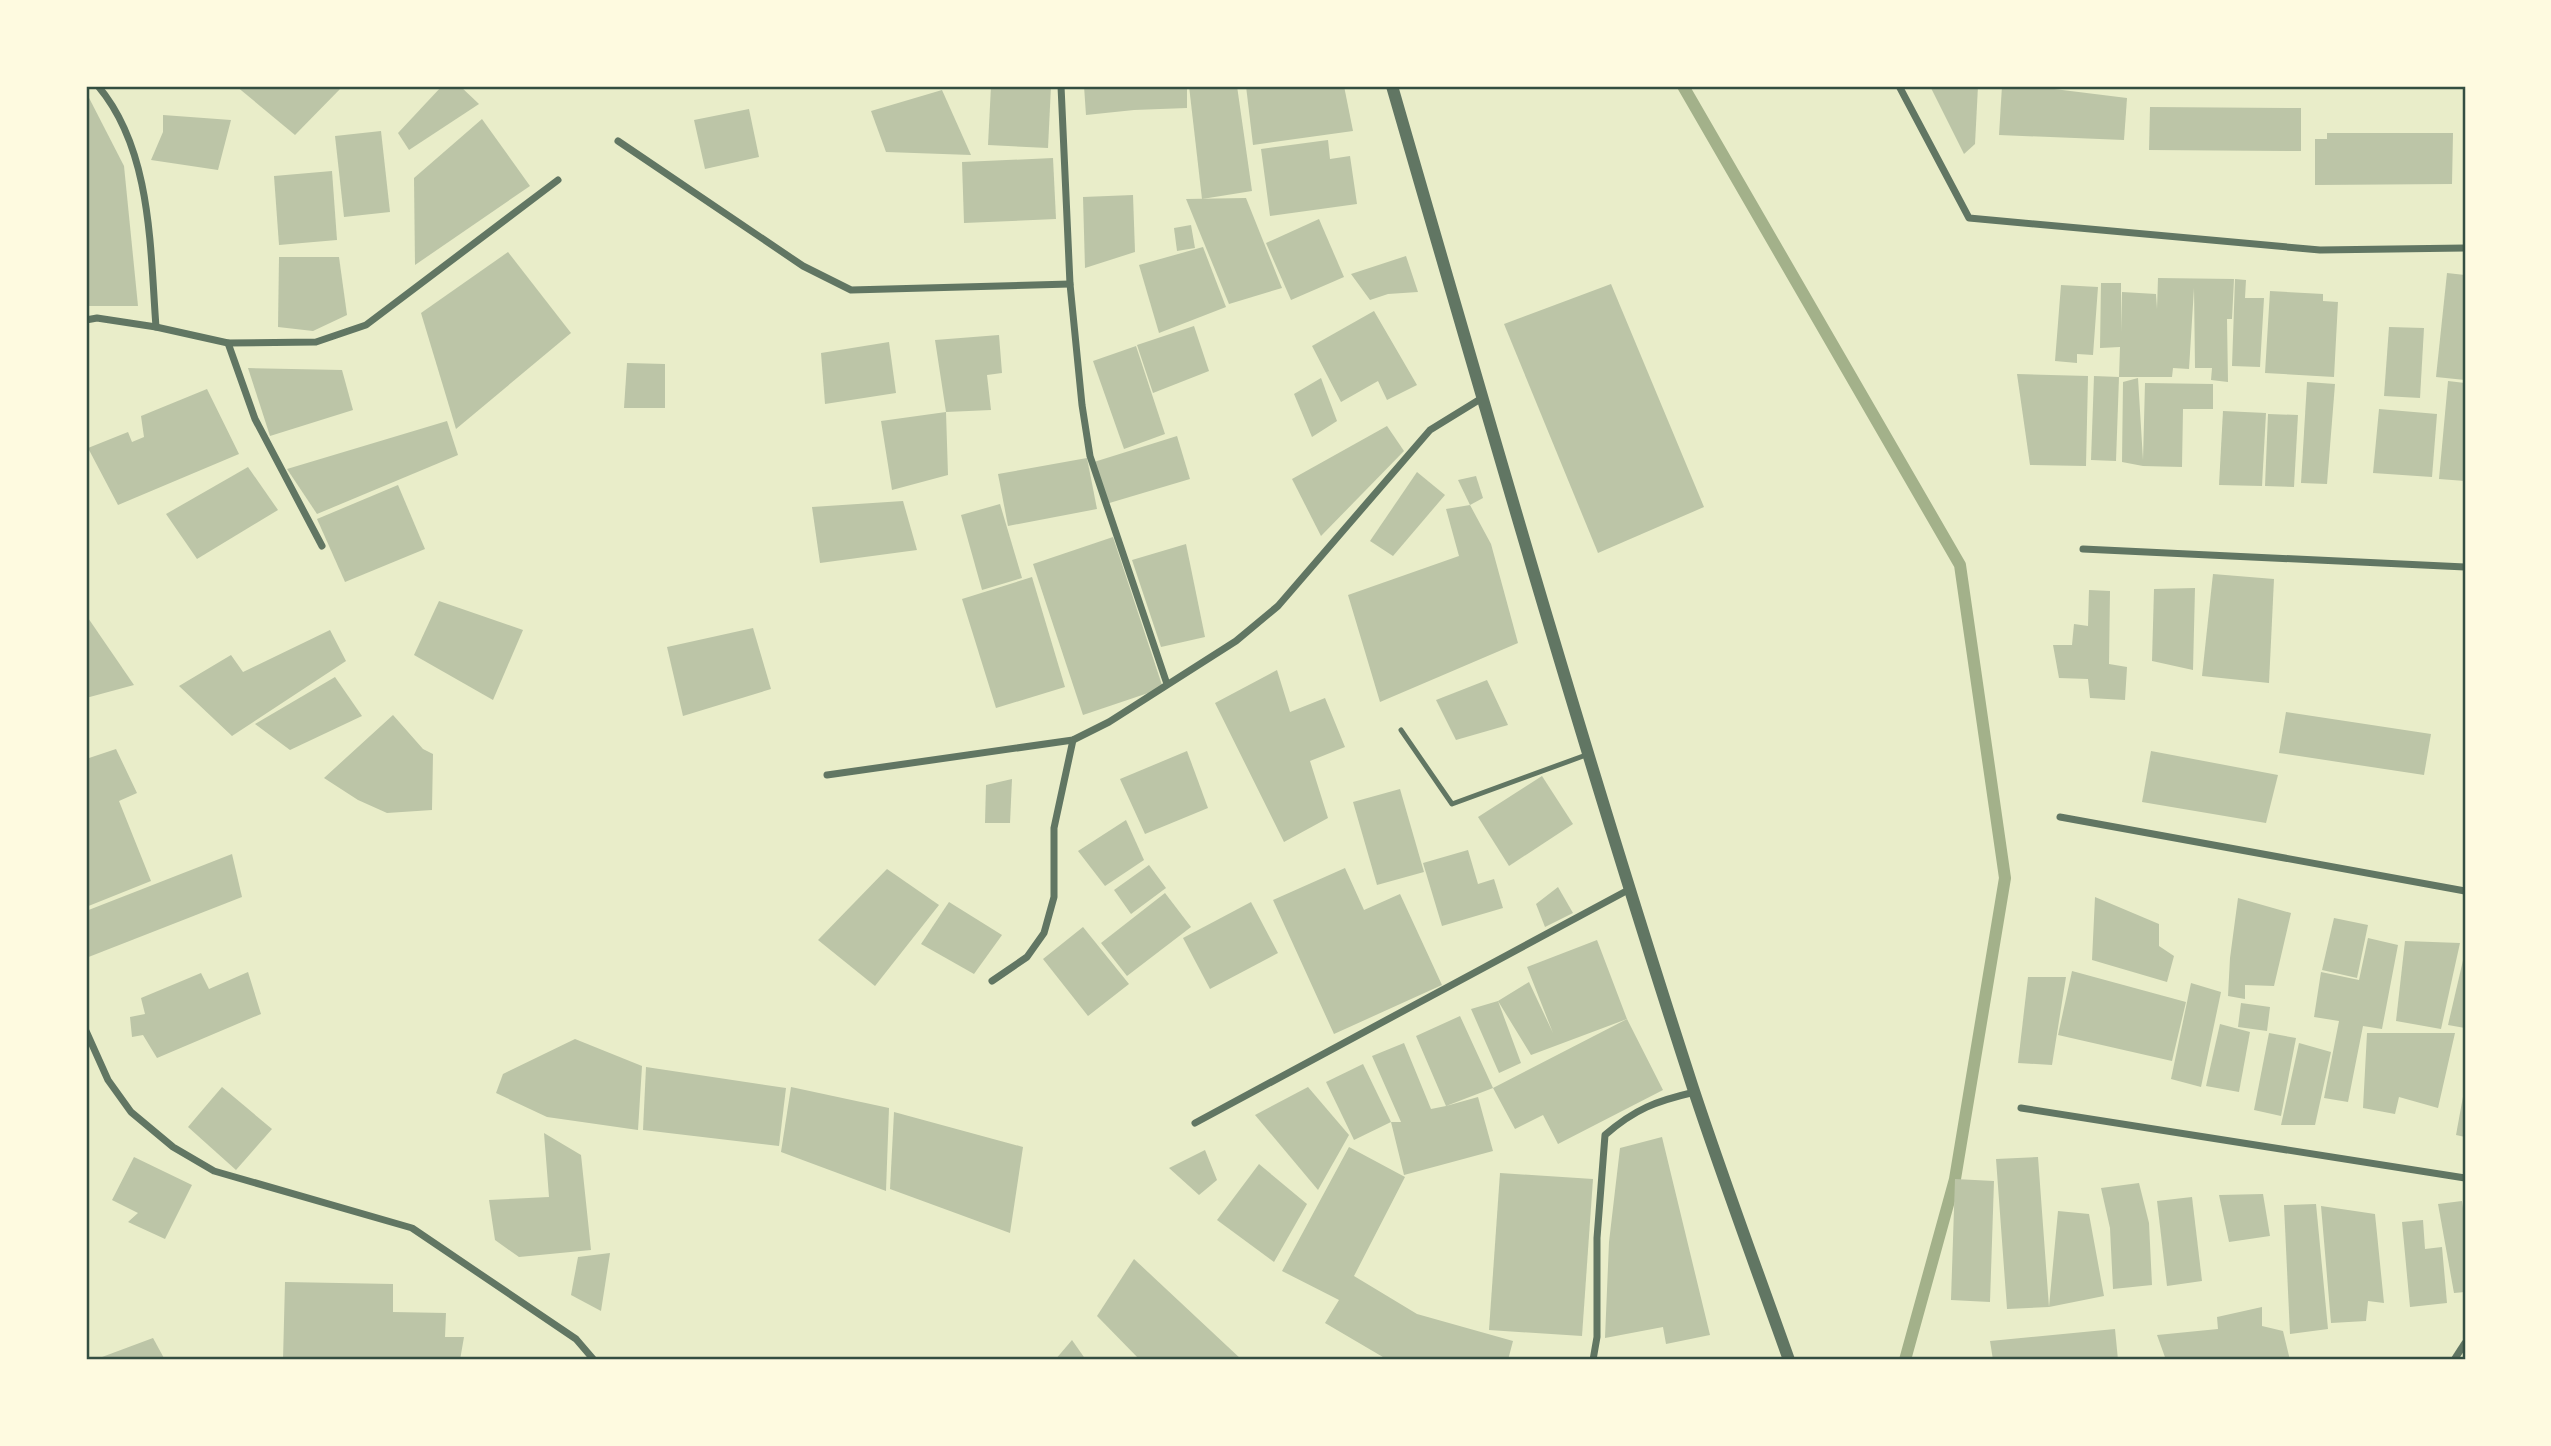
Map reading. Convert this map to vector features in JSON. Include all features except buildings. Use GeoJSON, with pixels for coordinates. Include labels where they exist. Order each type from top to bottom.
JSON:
{"type":"FeatureCollection","features":[{"type":"Feature","properties":{"kind":"street"},"geometry":{"type":"LineString","coordinates":[[98,86],[108,97],[135,154],[148,218],[156,327]]}},
{"type":"Feature","properties":{"kind":"street"},"geometry":{"type":"LineString","coordinates":[[1061,86],[1070,284],[1082,405],[1091,463],[1167,684]]}},
{"type":"Feature","properties":{"kind":"street"},"geometry":{"type":"LineString","coordinates":[[1392,86],[1482,398],[1630,889],[1695,1092],[1789,1360]]}},
{"type":"Feature","properties":{"kind":"street"},"geometry":{"type":"LineString","coordinates":[[1899,86],[1969,218],[2320,250],[2465,248]]}},
{"type":"Feature","properties":{"kind":"street"},"geometry":{"type":"LineString","coordinates":[[618,141],[803,266],[851,290],[1070,284]]}},
{"type":"Feature","properties":{"kind":"street"},"geometry":{"type":"LineString","coordinates":[[86,320],[97,318],[156,327],[228,343],[316,342],[366,325],[558,180]]}},
{"type":"Feature","properties":{"kind":"street"},"geometry":{"type":"LineString","coordinates":[[228,343],[255,419],[322,546]]}},
{"type":"Feature","properties":{"kind":"street"},"geometry":{"type":"LineString","coordinates":[[827,775],[1073,740],[1109,722],[1236,640],[1278,606],[1430,430],[1482,398]]}},
{"type":"Feature","properties":{"kind":"street"},"geometry":{"type":"LineString","coordinates":[[2083,549],[2465,567]]}},
{"type":"Feature","properties":{"kind":"street"},"geometry":{"type":"LineString","coordinates":[[992,981],[1027,957],[1044,933],[1054,897],[1054,828],[1073,740]]}},
{"type":"Feature","properties":{"kind":"street"},"geometry":{"type":"LineString","coordinates":[[2060,817],[2465,891]]}},
{"type":"Feature","properties":{"kind":"street"},"geometry":{"type":"LineString","coordinates":[[1195,1124],[1630,889]]}},
{"type":"Feature","properties":{"kind":"street"},"geometry":{"type":"LineString","coordinates":[[86,1031],[88,1047],[131,1112],[173,1147],[214,1171],[412,1228],[576,1339],[594,1360]]}},
{"type":"Feature","properties":{"kind":"street"},"geometry":{"type":"LineString","coordinates":[[1593,1360],[1597,1336],[1597,1238],[1605,1135],[1627,1116],[1668,1098],[1695,1092]]}},
{"type":"Feature","properties":{"kind":"street"},"geometry":{"type":"LineString","coordinates":[[2021,1108],[2465,1178]]}},
{"type":"Feature","properties":{"kind":"street"},"geometry":{"type":"LineString","coordinates":[[2454,1360],[2465,1343]]}},
{"type":"Feature","properties":{"kind":"lane"},"geometry":{"type":"LineString","coordinates":[[1401,730],[1452,804],[1589,754]]}},
{"type":"Feature","properties":{"kind":"waterway"},"geometry":{"type":"LineString","coordinates":[[1683,86],[1960,565],[2005,878],[1955,1179],[1905,1360]]}}]}
